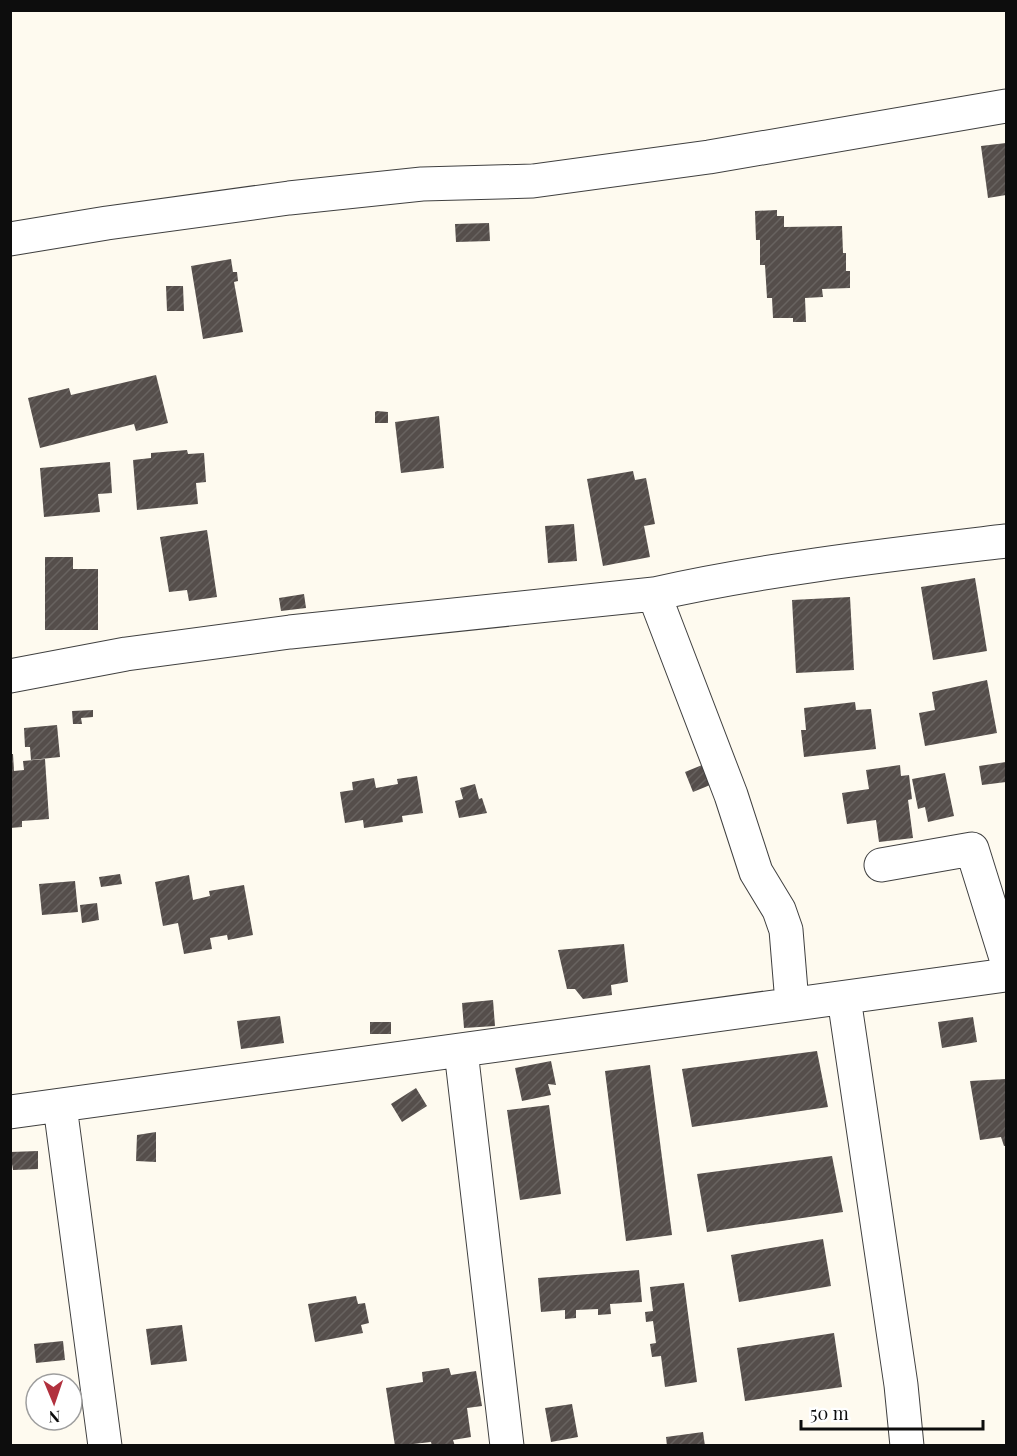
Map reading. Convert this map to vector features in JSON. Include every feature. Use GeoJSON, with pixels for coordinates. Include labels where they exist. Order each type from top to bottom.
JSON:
{"type":"FeatureCollection","features":[{"type":"Feature","properties":{"kind":"street"},"geometry":{"type":"LineString","coordinates":[[10,240],[107,223],[289,198],[422,184],[533,181],[709,157],[1006,106]]}},
{"type":"Feature","properties":{"kind":"street"},"geometry":{"type":"LineString","coordinates":[[10,676],[126,654],[290,632],[654,594],[832,561],[1006,541]]}},
{"type":"Feature","properties":{"kind":"street"},"geometry":{"type":"LineString","coordinates":[[654,594],[731,795],[756,872],[779,910],[786,930],[792,1003]]}},
{"type":"Feature","properties":{"kind":"street"},"geometry":{"type":"LineString","coordinates":[[881,865],[972,849],[1006,958]]}},
{"type":"Feature","properties":{"kind":"street"},"geometry":{"type":"LineString","coordinates":[[10,1112],[1006,975]]}},
{"type":"Feature","properties":{"kind":"street"},"geometry":{"type":"LineString","coordinates":[[844,998],[908,1446]]}},
{"type":"Feature","properties":{"kind":"street"},"geometry":{"type":"LineString","coordinates":[[461,1051],[507,1446]]}},
{"type":"Feature","properties":{"kind":"street"},"geometry":{"type":"LineString","coordinates":[[60,1106],[105,1446]]}},
{"type":"Feature","properties":{"kind":"building"},"geometry":{"type":"Polygon","coordinates":[[[1006,143],[1006,195],[988,198],[981,146],[1006,143]]]}},
{"type":"Feature","properties":{"kind":"building"},"geometry":{"type":"Polygon","coordinates":[[[777,210],[777,216],[784,216],[784,227],[842,226],[843,253],[846,253],[846,271],[850,271],[850,288],[822,289],[823,297],[805,298],[806,322],[793,322],[793,318],[773,318],[772,298],[767,298],[765,265],[760,265],[760,240],[756,240],[755,211],[777,210]]]}},
{"type":"Feature","properties":{"kind":"building"},"geometry":{"type":"Polygon","coordinates":[[[489,223],[490,241],[456,242],[455,224],[489,223]]]}},
{"type":"Feature","properties":{"kind":"building"},"geometry":{"type":"Polygon","coordinates":[[[231,259],[233,272],[237,272],[238,281],[234,282],[243,332],[203,339],[191,266],[231,259]]]}},
{"type":"Feature","properties":{"kind":"building"},"geometry":{"type":"Polygon","coordinates":[[[166,286],[183,286],[184,311],[167,311],[166,286]]]}},
{"type":"Feature","properties":{"kind":"building"},"geometry":{"type":"Polygon","coordinates":[[[156,375],[168,423],[136,431],[134,424],[40,448],[28,398],[69,388],[71,395],[156,375]]]}},
{"type":"Feature","properties":{"kind":"building"},"geometry":{"type":"Polygon","coordinates":[[[375,412],[388,412],[388,423],[375,423],[375,412]]]}},
{"type":"Feature","properties":{"kind":"building"},"geometry":{"type":"Polygon","coordinates":[[[439,416],[444,468],[401,473],[395,422],[439,416]]]}},
{"type":"Feature","properties":{"kind":"building"},"geometry":{"type":"Polygon","coordinates":[[[187,450],[188,454],[204,453],[206,482],[196,483],[198,504],[137,510],[133,460],[151,458],[151,453],[187,450]]]}},
{"type":"Feature","properties":{"kind":"building"},"geometry":{"type":"Polygon","coordinates":[[[110,462],[112,493],[98,494],[100,512],[44,517],[40,468],[110,462]]]}},
{"type":"Feature","properties":{"kind":"building"},"geometry":{"type":"Polygon","coordinates":[[[633,471],[635,480],[646,478],[655,524],[644,526],[650,557],[603,566],[587,479],[633,471]]]}},
{"type":"Feature","properties":{"kind":"building"},"geometry":{"type":"Polygon","coordinates":[[[574,524],[577,561],[548,563],[545,526],[574,524]]]}},
{"type":"Feature","properties":{"kind":"building"},"geometry":{"type":"Polygon","coordinates":[[[207,530],[217,597],[189,601],[187,590],[169,592],[160,537],[207,530]]]}},
{"type":"Feature","properties":{"kind":"building"},"geometry":{"type":"Polygon","coordinates":[[[45,557],[73,557],[73,569],[98,569],[98,630],[45,630],[45,557]]]}},
{"type":"Feature","properties":{"kind":"building"},"geometry":{"type":"Polygon","coordinates":[[[975,578],[987,651],[933,660],[921,587],[975,578]]]}},
{"type":"Feature","properties":{"kind":"building"},"geometry":{"type":"Polygon","coordinates":[[[304,594],[306,608],[281,611],[279,598],[304,594]]]}},
{"type":"Feature","properties":{"kind":"building"},"geometry":{"type":"Polygon","coordinates":[[[850,597],[854,670],[796,673],[792,600],[850,597]]]}},
{"type":"Feature","properties":{"kind":"building"},"geometry":{"type":"Polygon","coordinates":[[[987,680],[997,733],[925,746],[919,713],[935,710],[932,692],[987,680]]]}},
{"type":"Feature","properties":{"kind":"building"},"geometry":{"type":"Polygon","coordinates":[[[855,702],[856,710],[871,709],[876,749],[804,757],[801,730],[806,730],[804,708],[855,702]]]}},
{"type":"Feature","properties":{"kind":"building"},"geometry":{"type":"Polygon","coordinates":[[[93,710],[93,717],[81,718],[82,724],[73,724],[72,711],[93,710]]]}},
{"type":"Feature","properties":{"kind":"building"},"geometry":{"type":"Polygon","coordinates":[[[57,725],[60,757],[31,760],[30,747],[25,747],[24,728],[57,725]]]}},
{"type":"Feature","properties":{"kind":"building"},"geometry":{"type":"Polygon","coordinates":[[[10,754],[13,754],[14,771],[24,770],[23,761],[45,759],[49,819],[22,821],[22,827],[10,828],[10,754]]]}},
{"type":"Feature","properties":{"kind":"building"},"geometry":{"type":"Polygon","coordinates":[[[712,761],[720,781],[693,792],[685,772],[712,761]]]}},
{"type":"Feature","properties":{"kind":"building"},"geometry":{"type":"Polygon","coordinates":[[[1006,762],[1006,782],[982,785],[979,766],[1006,762]]]}},
{"type":"Feature","properties":{"kind":"building"},"geometry":{"type":"Polygon","coordinates":[[[900,765],[901,776],[909,775],[912,799],[908,800],[913,838],[879,842],[876,820],[847,824],[842,793],[869,789],[866,770],[900,765]]]}},
{"type":"Feature","properties":{"kind":"building"},"geometry":{"type":"Polygon","coordinates":[[[945,773],[954,816],[928,822],[925,807],[918,809],[912,779],[945,773]]]}},
{"type":"Feature","properties":{"kind":"building"},"geometry":{"type":"Polygon","coordinates":[[[417,776],[423,813],[402,816],[403,822],[364,828],[363,820],[345,823],[340,792],[353,790],[352,782],[374,778],[376,788],[398,784],[397,779],[417,776]]]}},
{"type":"Feature","properties":{"kind":"building"},"geometry":{"type":"Polygon","coordinates":[[[475,784],[479,799],[482,798],[487,813],[459,818],[455,801],[463,799],[460,788],[475,784]]]}},
{"type":"Feature","properties":{"kind":"building"},"geometry":{"type":"Polygon","coordinates":[[[120,874],[122,884],[101,887],[99,877],[120,874]]]}},
{"type":"Feature","properties":{"kind":"building"},"geometry":{"type":"Polygon","coordinates":[[[189,875],[193,900],[210,896],[209,891],[244,885],[253,935],[228,940],[227,935],[210,938],[212,949],[184,954],[178,923],[163,926],[155,882],[189,875]]]}},
{"type":"Feature","properties":{"kind":"building"},"geometry":{"type":"Polygon","coordinates":[[[75,881],[78,912],[42,915],[39,884],[75,881]]]}},
{"type":"Feature","properties":{"kind":"building"},"geometry":{"type":"Polygon","coordinates":[[[97,903],[99,920],[82,923],[80,905],[97,903]]]}},
{"type":"Feature","properties":{"kind":"building"},"geometry":{"type":"Polygon","coordinates":[[[624,944],[628,982],[611,985],[612,995],[583,999],[575,989],[567,989],[558,950],[624,944]]]}},
{"type":"Feature","properties":{"kind":"building"},"geometry":{"type":"Polygon","coordinates":[[[493,1000],[495,1026],[464,1028],[462,1003],[493,1000]]]}},
{"type":"Feature","properties":{"kind":"building"},"geometry":{"type":"Polygon","coordinates":[[[280,1016],[284,1043],[241,1049],[237,1021],[280,1016]]]}},
{"type":"Feature","properties":{"kind":"building"},"geometry":{"type":"Polygon","coordinates":[[[973,1017],[977,1042],[942,1048],[938,1022],[973,1017]]]}},
{"type":"Feature","properties":{"kind":"building"},"geometry":{"type":"Polygon","coordinates":[[[370,1022],[391,1022],[391,1034],[370,1034],[370,1022]]]}},
{"type":"Feature","properties":{"kind":"building"},"geometry":{"type":"Polygon","coordinates":[[[817,1051],[828,1107],[692,1127],[682,1069],[817,1051]]]}},
{"type":"Feature","properties":{"kind":"building"},"geometry":{"type":"Polygon","coordinates":[[[551,1061],[556,1085],[548,1084],[551,1095],[522,1101],[515,1068],[551,1061]]]}},
{"type":"Feature","properties":{"kind":"building"},"geometry":{"type":"Polygon","coordinates":[[[650,1065],[672,1235],[626,1241],[605,1071],[650,1065]]]}},
{"type":"Feature","properties":{"kind":"building"},"geometry":{"type":"Polygon","coordinates":[[[1006,1079],[1006,1146],[1004,1146],[1001,1137],[980,1140],[970,1081],[1006,1079]]]}},
{"type":"Feature","properties":{"kind":"building"},"geometry":{"type":"Polygon","coordinates":[[[416,1088],[427,1106],[402,1122],[391,1104],[416,1088]]]}},
{"type":"Feature","properties":{"kind":"building"},"geometry":{"type":"Polygon","coordinates":[[[549,1105],[561,1194],[520,1200],[507,1110],[549,1105]]]}},
{"type":"Feature","properties":{"kind":"building"},"geometry":{"type":"Polygon","coordinates":[[[156,1132],[156,1162],[136,1161],[137,1135],[156,1132]]]}},
{"type":"Feature","properties":{"kind":"building"},"geometry":{"type":"Polygon","coordinates":[[[38,1151],[38,1169],[13,1170],[10,1152],[38,1151]]]}},
{"type":"Feature","properties":{"kind":"building"},"geometry":{"type":"Polygon","coordinates":[[[832,1156],[843,1212],[707,1232],[697,1174],[832,1156]]]}},
{"type":"Feature","properties":{"kind":"building"},"geometry":{"type":"Polygon","coordinates":[[[823,1239],[831,1286],[739,1302],[731,1255],[823,1239]]]}},
{"type":"Feature","properties":{"kind":"building"},"geometry":{"type":"Polygon","coordinates":[[[639,1270],[642,1302],[610,1304],[611,1314],[598,1315],[598,1309],[576,1310],[576,1318],[565,1319],[565,1310],[541,1312],[538,1278],[639,1270]]]}},
{"type":"Feature","properties":{"kind":"building"},"geometry":{"type":"Polygon","coordinates":[[[684,1283],[697,1382],[665,1387],[661,1356],[652,1357],[650,1344],[656,1343],[653,1321],[646,1322],[645,1312],[653,1311],[650,1287],[684,1283]]]}},
{"type":"Feature","properties":{"kind":"building"},"geometry":{"type":"Polygon","coordinates":[[[356,1296],[358,1304],[365,1303],[369,1323],[361,1325],[363,1333],[315,1342],[308,1304],[356,1296]]]}},
{"type":"Feature","properties":{"kind":"building"},"geometry":{"type":"Polygon","coordinates":[[[182,1325],[187,1361],[151,1365],[146,1329],[182,1325]]]}},
{"type":"Feature","properties":{"kind":"building"},"geometry":{"type":"Polygon","coordinates":[[[834,1333],[842,1387],[745,1401],[737,1348],[834,1333]]]}},
{"type":"Feature","properties":{"kind":"building"},"geometry":{"type":"Polygon","coordinates":[[[63,1341],[65,1360],[36,1363],[34,1344],[63,1341]]]}},
{"type":"Feature","properties":{"kind":"building"},"geometry":{"type":"Polygon","coordinates":[[[449,1368],[451,1375],[476,1371],[482,1406],[467,1408],[471,1437],[453,1440],[455,1446],[432,1446],[431,1442],[395,1446],[386,1388],[423,1382],[422,1372],[449,1368]]]}},
{"type":"Feature","properties":{"kind":"building"},"geometry":{"type":"Polygon","coordinates":[[[572,1404],[578,1437],[551,1442],[545,1408],[572,1404]]]}},
{"type":"Feature","properties":{"kind":"building"},"geometry":{"type":"Polygon","coordinates":[[[703,1432],[705,1446],[667,1446],[666,1437],[703,1432]]]}}]}
